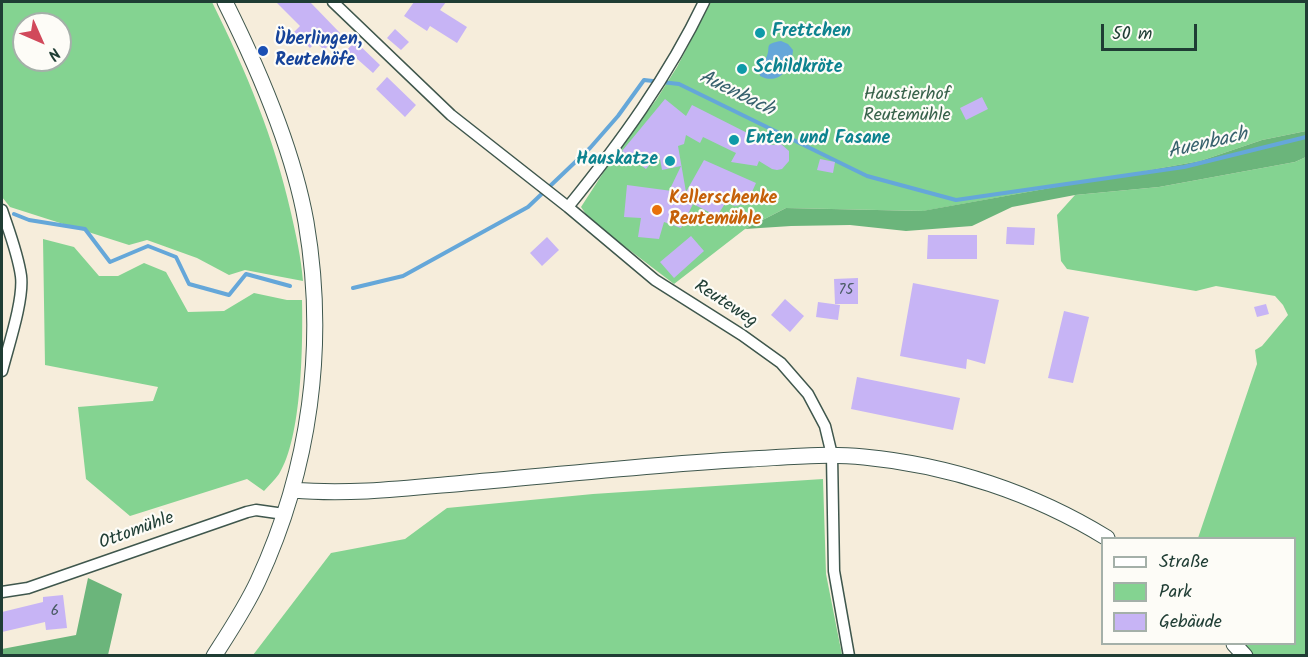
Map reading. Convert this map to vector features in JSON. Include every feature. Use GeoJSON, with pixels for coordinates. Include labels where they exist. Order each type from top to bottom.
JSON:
{"type":"FeatureCollection","features":[{"type":"Feature","properties":{"kind":"street"},"geometry":{"type":"LineString","coordinates":[[214,656],[257,582],[293,490],[306,432],[315,340],[306,222],[292,167],[256,69],[225,2]]}},
{"type":"Feature","properties":{"kind":"street","name":"Reuteweg"},"geometry":{"type":"LineString","coordinates":[[333,2],[451,115],[568,207],[655,280],[742,334],[781,363],[808,394],[825,426],[832,455],[834,571],[849,656]]}},
{"type":"Feature","properties":{"kind":"street"},"geometry":{"type":"LineString","coordinates":[[568,207],[616,148],[654,93],[704,2]]}},
{"type":"Feature","properties":{"kind":"street"},"geometry":{"type":"LineString","coordinates":[[2,210],[17,255],[22,279],[2,371]]}},
{"type":"Feature","properties":{"kind":"street"},"geometry":{"type":"LineString","coordinates":[[293,490],[367,491],[714,461],[832,455],[885,460],[972,478],[1035,501],[1105,537]]}},
{"type":"Feature","properties":{"kind":"street","name":"Ottomühle"},"geometry":{"type":"LineString","coordinates":[[2,592],[28,588],[247,512],[256,510],[284,514]]}},
{"type":"Feature","properties":{"kind":"green space"},"geometry":{"type":"Polygon","coordinates":[[[2,2],[212,2],[247,79],[276,158],[295,230],[303,281],[245,270],[229,275],[197,258],[147,240],[129,245],[10,207],[2,197],[2,2]]]}},
{"type":"Feature","properties":{"kind":"green space","name":"Haustierhof Reutemühle"},"geometry":{"type":"Polygon","coordinates":[[[711,2],[1306,2],[1306,131],[1262,140],[1200,161],[923,211],[786,208],[745,229],[674,284],[590,220],[581,207],[677,67],[711,2]]]}},
{"type":"Feature","properties":{"kind":"green space"},"geometry":{"type":"Polygon","coordinates":[[[1306,131],[1306,157],[1295,162],[1159,187],[1075,195],[1012,207],[972,226],[906,231],[850,225],[745,229],[786,208],[922,211],[1200,161],[1262,140],[1306,131]]]}},
{"type":"Feature","properties":{"kind":"green space"},"geometry":{"type":"Polygon","coordinates":[[[1306,157],[1306,655],[1253,655],[1243,645],[1296,645],[1296,537],[1198,537],[1257,364],[1255,350],[1262,346],[1288,315],[1275,296],[1216,286],[1196,291],[1067,269],[1061,261],[1057,215],[1075,195],[1159,187],[1295,162],[1306,157]]]}},
{"type":"Feature","properties":{"kind":"green space"},"geometry":{"type":"Polygon","coordinates":[[[43,239],[74,247],[99,276],[118,276],[144,263],[166,272],[188,312],[224,311],[254,293],[287,300],[302,300],[300,390],[297,414],[287,458],[279,474],[264,491],[247,479],[130,516],[86,479],[78,407],[153,401],[158,387],[45,365],[43,239]]]}},
{"type":"Feature","properties":{"kind":"green space"},"geometry":{"type":"Polygon","coordinates":[[[823,479],[826,574],[842,655],[253,655],[331,553],[405,539],[447,508],[593,494],[823,479]]]}},
{"type":"Feature","properties":{"kind":"green space"},"geometry":{"type":"Polygon","coordinates":[[[88,578],[122,594],[108,655],[2,655],[2,649],[76,635],[88,578]]]}},
{"type":"Feature","properties":{"kind":"water"},"geometry":{"type":"Polygon","coordinates":[[[781,41],[793,50],[787,69],[779,77],[773,79],[760,76],[760,66],[766,59],[769,45],[781,41]]]}},
{"type":"Feature","properties":{"kind":"building"},"geometry":{"type":"Polygon","coordinates":[[[276,2],[310,2],[341,34],[324,50],[316,42],[310,48],[294,32],[300,26],[276,2]]]}},
{"type":"Feature","properties":{"kind":"building"},"geometry":{"type":"Polygon","coordinates":[[[414,2],[446,2],[440,10],[467,27],[457,43],[430,26],[427,31],[404,16],[414,2]]]}},
{"type":"Feature","properties":{"kind":"building"},"geometry":{"type":"Polygon","coordinates":[[[395,29],[409,42],[401,50],[387,38],[395,29]]]}},
{"type":"Feature","properties":{"kind":"building"},"geometry":{"type":"Polygon","coordinates":[[[355,41],[380,65],[373,73],[347,50],[355,41]]]}},
{"type":"Feature","properties":{"kind":"building"},"geometry":{"type":"Polygon","coordinates":[[[387,77],[416,105],[405,117],[376,89],[387,77]]]}},
{"type":"Feature","properties":{"kind":"building"},"geometry":{"type":"Polygon","coordinates":[[[982,97],[988,109],[966,120],[960,108],[982,97]]]}},
{"type":"Feature","properties":{"kind":"building"},"geometry":{"type":"Polygon","coordinates":[[[665,99],[686,116],[692,105],[771,145],[781,144],[789,151],[789,161],[782,169],[777,170],[759,161],[757,166],[731,162],[736,153],[703,137],[700,143],[686,135],[684,144],[678,146],[686,192],[704,160],[756,183],[747,203],[735,206],[726,202],[717,216],[693,204],[681,228],[664,222],[659,239],[638,237],[641,218],[624,217],[627,185],[672,191],[670,189],[681,166],[662,170],[659,153],[646,169],[622,151],[665,99]]]}},
{"type":"Feature","properties":{"kind":"building"},"geometry":{"type":"Polygon","coordinates":[[[820,159],[835,162],[833,173],[817,170],[820,159]]]}},
{"type":"Feature","properties":{"kind":"building"},"geometry":{"type":"Polygon","coordinates":[[[1007,227],[1035,228],[1034,245],[1006,244],[1007,227]]]}},
{"type":"Feature","properties":{"kind":"building"},"geometry":{"type":"Polygon","coordinates":[[[928,235],[977,235],[977,259],[927,259],[928,235]]]}},
{"type":"Feature","properties":{"kind":"building"},"geometry":{"type":"Polygon","coordinates":[[[691,236],[704,251],[674,278],[660,262],[691,236]]]}},
{"type":"Feature","properties":{"kind":"building"},"geometry":{"type":"Polygon","coordinates":[[[547,237],[559,250],[542,266],[530,253],[547,237]]]}},
{"type":"Feature","properties":{"kind":"building"},"geometry":{"type":"Polygon","coordinates":[[[858,278],[858,304],[835,304],[834,279],[858,278]]]}},
{"type":"Feature","properties":{"kind":"building"},"geometry":{"type":"Polygon","coordinates":[[[913,283],[999,300],[985,364],[967,359],[966,369],[900,356],[913,283]]]}},
{"type":"Feature","properties":{"kind":"building"},"geometry":{"type":"Polygon","coordinates":[[[785,299],[804,316],[790,332],[771,315],[785,299]]]}},
{"type":"Feature","properties":{"kind":"building"},"geometry":{"type":"Polygon","coordinates":[[[818,302],[840,305],[838,320],[816,317],[818,302]]]}},
{"type":"Feature","properties":{"kind":"building"},"geometry":{"type":"Polygon","coordinates":[[[1266,304],[1269,314],[1257,317],[1254,307],[1266,304]]]}},
{"type":"Feature","properties":{"kind":"building"},"geometry":{"type":"Polygon","coordinates":[[[1064,311],[1089,317],[1073,383],[1048,378],[1064,311]]]}},
{"type":"Feature","properties":{"kind":"building"},"geometry":{"type":"Polygon","coordinates":[[[857,377],[960,398],[953,430],[851,409],[857,377]]]}},
{"type":"Feature","properties":{"kind":"building"},"geometry":{"type":"Polygon","coordinates":[[[63,595],[67,628],[46,630],[45,622],[2,632],[2,612],[43,602],[43,597],[63,595]]]}},
{"type":"Feature","properties":{"kind":"waterway","name":"Auenbach"},"geometry":{"type":"LineString","coordinates":[[353,288],[403,276],[528,207],[590,148],[618,116],[644,80],[679,84],[867,176],[956,200],[1184,167],[1306,137]]}},
{"type":"Feature","properties":{"kind":"waterway","name":"Auenbach"},"geometry":{"type":"LineString","coordinates":[[14,214],[29,220],[85,229],[110,262],[148,246],[176,257],[189,284],[229,295],[246,274],[290,286]]}},
{"type":"Feature","properties":{"kind":"place","name":"Frettchen"},"geometry":{"type":"Point","coordinates":[760,33]}},
{"type":"Feature","properties":{"kind":"place","name":"Überlingen, Reutehöfe"},"geometry":{"type":"Point","coordinates":[263,51]}},
{"type":"Feature","properties":{"kind":"place","name":"Schildkröte"},"geometry":{"type":"Point","coordinates":[742,69]}},
{"type":"Feature","properties":{"kind":"place","name":"Enten und Fasane"},"geometry":{"type":"Point","coordinates":[734,140]}},
{"type":"Feature","properties":{"kind":"place","name":"Hauskatze"},"geometry":{"type":"Point","coordinates":[670,161]}},
{"type":"Feature","properties":{"kind":"place","name":"Kellerschenke Reutemühle"},"geometry":{"type":"Point","coordinates":[657,210]}}]}
